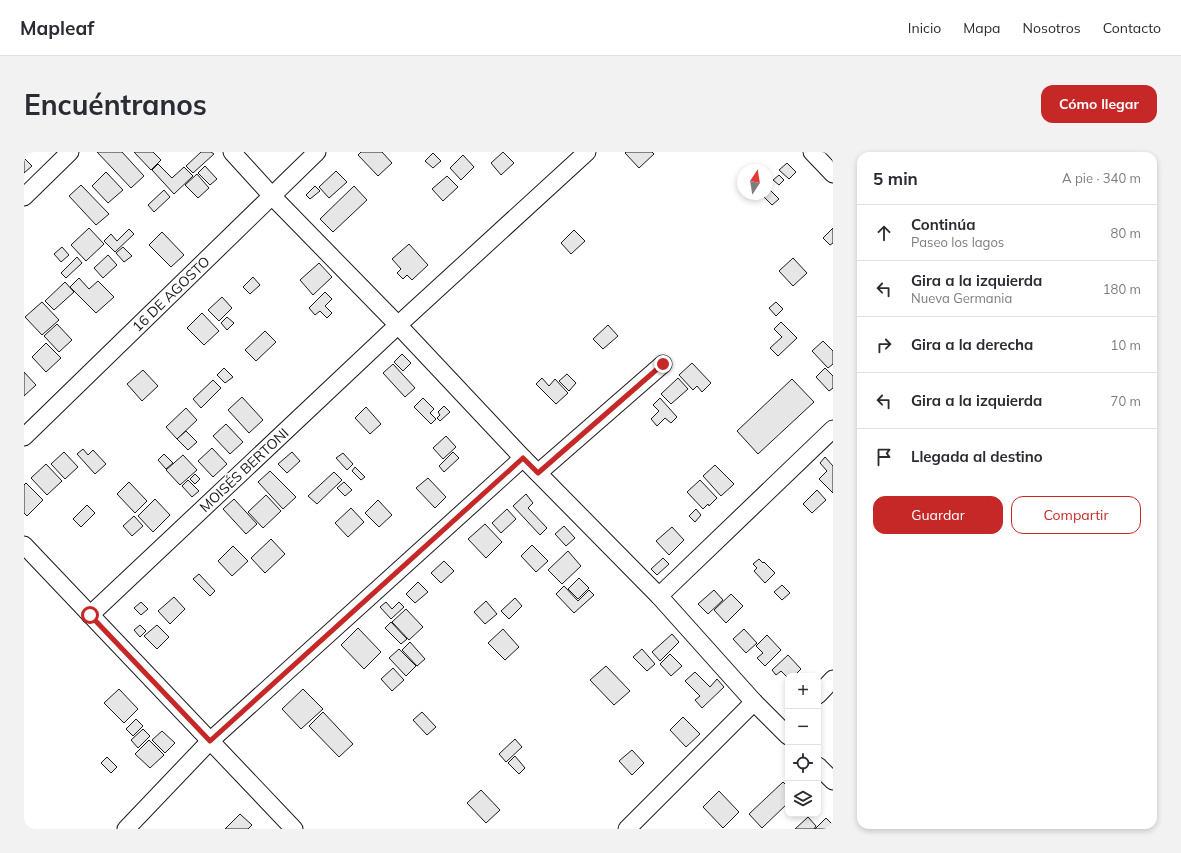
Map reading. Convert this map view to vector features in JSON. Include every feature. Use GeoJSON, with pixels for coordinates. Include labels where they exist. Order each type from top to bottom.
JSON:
{"type":"FeatureCollection","features":[{"type":"Feature","properties":{"kind":"street"},"geometry":{"type":"LineString","coordinates":[[24,197],[70,152]]}},
{"type":"Feature","properties":{"kind":"street"},"geometry":{"type":"LineString","coordinates":[[232,152],[272,196],[398,325],[523,458],[659,596],[754,702],[785,730]]}},
{"type":"Feature","properties":{"kind":"street","name":"16 DE AGOSTO"},"geometry":{"type":"LineString","coordinates":[[24,437],[317,152]]}},
{"type":"Feature","properties":{"kind":"street","name":"MOISÉS BERTONI"},"geometry":{"type":"LineString","coordinates":[[90,615],[398,325],[586,152]]}},
{"type":"Feature","properties":{"kind":"street"},"geometry":{"type":"LineString","coordinates":[[812,152],[833,174]]}},
{"type":"Feature","properties":{"kind":"street"},"geometry":{"type":"LineString","coordinates":[[538,473],[663,364]]}},
{"type":"Feature","properties":{"kind":"street"},"geometry":{"type":"LineString","coordinates":[[659,596],[833,429]]}},
{"type":"Feature","properties":{"kind":"street"},"geometry":{"type":"LineString","coordinates":[[126,829],[210,741],[523,458]]}},
{"type":"Feature","properties":{"kind":"street"},"geometry":{"type":"LineString","coordinates":[[24,545],[294,829]]}},
{"type":"Feature","properties":{"kind":"street"},"geometry":{"type":"LineString","coordinates":[[821,692],[833,680]]}},
{"type":"Feature","properties":{"kind":"street"},"geometry":{"type":"LineString","coordinates":[[627,829],[754,702]]}},
{"type":"Feature","properties":{"kind":"street"},"geometry":{"type":"LineString","coordinates":[[821,769],[833,782]]}},
{"type":"Feature","properties":{"kind":"building"},"geometry":{"type":"Polygon","coordinates":[[[97,152],[122,152],[144,176],[131,188],[97,152]]]}},
{"type":"Feature","properties":{"kind":"building"},"geometry":{"type":"Polygon","coordinates":[[[134,152],[153,152],[161,160],[151,170],[134,152]]]}},
{"type":"Feature","properties":{"kind":"building"},"geometry":{"type":"Polygon","coordinates":[[[201,152],[211,152],[214,154],[193,173],[186,166],[201,152]]]}},
{"type":"Feature","properties":{"kind":"building"},"geometry":{"type":"Polygon","coordinates":[[[361,152],[382,152],[392,163],[378,176],[358,155],[361,152]]]}},
{"type":"Feature","properties":{"kind":"building"},"geometry":{"type":"Polygon","coordinates":[[[503,152],[514,163],[501,175],[491,163],[503,152]]]}},
{"type":"Feature","properties":{"kind":"building"},"geometry":{"type":"Polygon","coordinates":[[[652,152],[654,154],[639,168],[625,153],[652,152]]]}},
{"type":"Feature","properties":{"kind":"building"},"geometry":{"type":"Polygon","coordinates":[[[433,153],[441,161],[433,168],[425,161],[433,153]]]}},
{"type":"Feature","properties":{"kind":"building"},"geometry":{"type":"Polygon","coordinates":[[[463,155],[474,167],[461,180],[450,168],[463,155]]]}},
{"type":"Feature","properties":{"kind":"building"},"geometry":{"type":"Polygon","coordinates":[[[24,158],[32,166],[24,173],[24,158]]]}},
{"type":"Feature","properties":{"kind":"building"},"geometry":{"type":"Polygon","coordinates":[[[787,163],[796,172],[789,179],[779,170],[787,163]]]}},
{"type":"Feature","properties":{"kind":"building"},"geometry":{"type":"Polygon","coordinates":[[[158,164],[172,178],[184,167],[193,176],[174,194],[152,170],[158,164]]]}},
{"type":"Feature","properties":{"kind":"building"},"geometry":{"type":"Polygon","coordinates":[[[205,166],[217,179],[210,185],[198,173],[205,166]]]}},
{"type":"Feature","properties":{"kind":"building"},"geometry":{"type":"Polygon","coordinates":[[[336,171],[347,182],[329,198],[319,187],[336,171]]]}},
{"type":"Feature","properties":{"kind":"building"},"geometry":{"type":"Polygon","coordinates":[[[106,172],[123,190],[108,203],[92,186],[106,172]]]}},
{"type":"Feature","properties":{"kind":"building"},"geometry":{"type":"Polygon","coordinates":[[[197,174],[209,188],[198,198],[185,185],[197,174]]]}},
{"type":"Feature","properties":{"kind":"building"},"geometry":{"type":"Polygon","coordinates":[[[779,175],[784,180],[779,185],[773,180],[779,175]]]}},
{"type":"Feature","properties":{"kind":"building"},"geometry":{"type":"Polygon","coordinates":[[[447,176],[458,187],[443,201],[432,189],[447,176]]]}},
{"type":"Feature","properties":{"kind":"building"},"geometry":{"type":"Polygon","coordinates":[[[81,185],[109,214],[96,225],[69,196],[81,185]]]}},
{"type":"Feature","properties":{"kind":"building"},"geometry":{"type":"Polygon","coordinates":[[[315,186],[320,191],[310,199],[306,195],[315,186]]]}},
{"type":"Feature","properties":{"kind":"building"},"geometry":{"type":"Polygon","coordinates":[[[354,186],[367,200],[333,232],[320,219],[354,186]]]}},
{"type":"Feature","properties":{"kind":"building"},"geometry":{"type":"Polygon","coordinates":[[[164,190],[170,197],[154,212],[148,205],[164,190]]]}},
{"type":"Feature","properties":{"kind":"building"},"geometry":{"type":"Polygon","coordinates":[[[773,193],[779,199],[772,205],[767,200],[773,200],[773,193]]]}},
{"type":"Feature","properties":{"kind":"building"},"geometry":{"type":"Polygon","coordinates":[[[89,228],[104,244],[86,261],[71,245],[89,228]]]}},
{"type":"Feature","properties":{"kind":"building"},"geometry":{"type":"Polygon","coordinates":[[[833,228],[833,243],[830,245],[823,238],[833,228]]]}},
{"type":"Feature","properties":{"kind":"building"},"geometry":{"type":"Polygon","coordinates":[[[129,229],[134,234],[115,252],[104,241],[111,234],[117,241],[129,229]]]}},
{"type":"Feature","properties":{"kind":"building"},"geometry":{"type":"Polygon","coordinates":[[[574,230],[585,241],[571,254],[561,243],[574,230]]]}},
{"type":"Feature","properties":{"kind":"building"},"geometry":{"type":"Polygon","coordinates":[[[162,232],[184,255],[171,267],[149,245],[162,232]]]}},
{"type":"Feature","properties":{"kind":"building"},"geometry":{"type":"Polygon","coordinates":[[[409,244],[428,265],[412,280],[407,275],[403,279],[397,273],[401,269],[392,259],[409,244]]]}},
{"type":"Feature","properties":{"kind":"building"},"geometry":{"type":"Polygon","coordinates":[[[62,247],[69,255],[61,262],[54,254],[62,247]]]}},
{"type":"Feature","properties":{"kind":"building"},"geometry":{"type":"Polygon","coordinates":[[[123,247],[132,256],[124,262],[116,253],[123,247]]]}},
{"type":"Feature","properties":{"kind":"building"},"geometry":{"type":"Polygon","coordinates":[[[108,255],[117,265],[103,278],[94,268],[108,255]]]}},
{"type":"Feature","properties":{"kind":"building"},"geometry":{"type":"Polygon","coordinates":[[[77,257],[82,263],[66,278],[61,273],[77,257]]]}},
{"type":"Feature","properties":{"kind":"building"},"geometry":{"type":"Polygon","coordinates":[[[793,258],[807,273],[793,286],[779,271],[793,258]]]}},
{"type":"Feature","properties":{"kind":"building"},"geometry":{"type":"Polygon","coordinates":[[[319,263],[332,277],[313,295],[300,280],[319,263]]]}},
{"type":"Feature","properties":{"kind":"building"},"geometry":{"type":"Polygon","coordinates":[[[253,277],[260,285],[250,294],[243,287],[253,277]]]}},
{"type":"Feature","properties":{"kind":"building"},"geometry":{"type":"Polygon","coordinates":[[[79,278],[89,289],[98,281],[114,297],[96,313],[70,287],[79,278]]]}},
{"type":"Feature","properties":{"kind":"building"},"geometry":{"type":"Polygon","coordinates":[[[65,282],[74,292],[54,310],[45,301],[65,282]]]}},
{"type":"Feature","properties":{"kind":"building"},"geometry":{"type":"Polygon","coordinates":[[[325,292],[332,299],[325,306],[332,313],[327,318],[320,311],[315,315],[309,308],[325,292]]]}},
{"type":"Feature","properties":{"kind":"building"},"geometry":{"type":"Polygon","coordinates":[[[222,297],[232,308],[219,321],[208,310],[222,297]]]}},
{"type":"Feature","properties":{"kind":"building"},"geometry":{"type":"Polygon","coordinates":[[[42,302],[59,320],[42,335],[25,317],[42,302]]]}},
{"type":"Feature","properties":{"kind":"building"},"geometry":{"type":"Polygon","coordinates":[[[776,302],[783,309],[776,316],[769,308],[776,302]]]}},
{"type":"Feature","properties":{"kind":"building"},"geometry":{"type":"Polygon","coordinates":[[[202,313],[219,331],[204,345],[187,328],[202,313]]]}},
{"type":"Feature","properties":{"kind":"building"},"geometry":{"type":"Polygon","coordinates":[[[227,317],[234,323],[227,330],[221,323],[227,317]]]}},
{"type":"Feature","properties":{"kind":"building"},"geometry":{"type":"Polygon","coordinates":[[[781,322],[797,338],[778,356],[770,348],[782,337],[774,329],[781,322]]]}},
{"type":"Feature","properties":{"kind":"building"},"geometry":{"type":"Polygon","coordinates":[[[57,324],[72,340],[59,352],[44,336],[57,324]]]}},
{"type":"Feature","properties":{"kind":"building"},"geometry":{"type":"Polygon","coordinates":[[[608,325],[618,336],[603,349],[593,339],[608,325]]]}},
{"type":"Feature","properties":{"kind":"building"},"geometry":{"type":"Polygon","coordinates":[[[265,331],[276,342],[256,361],[245,350],[265,331]]]}},
{"type":"Feature","properties":{"kind":"building"},"geometry":{"type":"Polygon","coordinates":[[[823,341],[833,351],[833,364],[828,368],[812,351],[823,341]]]}},
{"type":"Feature","properties":{"kind":"building"},"geometry":{"type":"Polygon","coordinates":[[[46,343],[61,358],[46,372],[32,357],[46,343]]]}},
{"type":"Feature","properties":{"kind":"building"},"geometry":{"type":"Polygon","coordinates":[[[402,354],[411,363],[403,371],[394,362],[402,354]]]}},
{"type":"Feature","properties":{"kind":"building"},"geometry":{"type":"Polygon","coordinates":[[[692,363],[711,383],[702,392],[697,386],[693,390],[679,375],[692,363]]]}},
{"type":"Feature","properties":{"kind":"building"},"geometry":{"type":"Polygon","coordinates":[[[393,364],[415,388],[405,397],[383,373],[393,364]]]}},
{"type":"Feature","properties":{"kind":"building"},"geometry":{"type":"Polygon","coordinates":[[[224,368],[233,377],[225,383],[217,375],[224,368]]]}},
{"type":"Feature","properties":{"kind":"building"},"geometry":{"type":"Polygon","coordinates":[[[825,368],[833,376],[833,388],[829,391],[816,377],[825,368]]]}},
{"type":"Feature","properties":{"kind":"building"},"geometry":{"type":"Polygon","coordinates":[[[143,370],[158,386],[142,401],[127,384],[143,370]]]}},
{"type":"Feature","properties":{"kind":"building"},"geometry":{"type":"Polygon","coordinates":[[[24,372],[36,385],[24,396],[24,372]]]}},
{"type":"Feature","properties":{"kind":"building"},"geometry":{"type":"Polygon","coordinates":[[[567,374],[576,383],[569,391],[559,381],[567,374]]]}},
{"type":"Feature","properties":{"kind":"building"},"geometry":{"type":"Polygon","coordinates":[[[542,378],[549,386],[555,379],[568,393],[556,404],[536,384],[542,378]]]}},
{"type":"Feature","properties":{"kind":"building"},"geometry":{"type":"Polygon","coordinates":[[[678,378],[688,389],[671,404],[661,394],[678,378]]]}},
{"type":"Feature","properties":{"kind":"building"},"geometry":{"type":"Polygon","coordinates":[[[792,379],[814,402],[758,454],[737,431],[792,379]]]}},
{"type":"Feature","properties":{"kind":"building"},"geometry":{"type":"Polygon","coordinates":[[[213,380],[221,388],[201,408],[193,399],[213,380]]]}},
{"type":"Feature","properties":{"kind":"building"},"geometry":{"type":"Polygon","coordinates":[[[242,397],[263,420],[249,433],[228,410],[242,397]]]}},
{"type":"Feature","properties":{"kind":"building"},"geometry":{"type":"Polygon","coordinates":[[[423,398],[434,409],[430,413],[436,419],[431,424],[414,407],[423,398]]]}},
{"type":"Feature","properties":{"kind":"building"},"geometry":{"type":"Polygon","coordinates":[[[660,398],[677,417],[671,423],[665,418],[657,426],[651,419],[659,411],[653,405],[660,398]]]}},
{"type":"Feature","properties":{"kind":"building"},"geometry":{"type":"Polygon","coordinates":[[[444,406],[450,412],[440,421],[437,418],[440,415],[438,412],[444,406]]]}},
{"type":"Feature","properties":{"kind":"building"},"geometry":{"type":"Polygon","coordinates":[[[366,407],[381,424],[370,434],[355,418],[366,407]]]}},
{"type":"Feature","properties":{"kind":"building"},"geometry":{"type":"Polygon","coordinates":[[[186,408],[197,420],[177,439],[166,427],[186,408]]]}},
{"type":"Feature","properties":{"kind":"building"},"geometry":{"type":"Polygon","coordinates":[[[226,424],[243,442],[230,454],[213,436],[226,424]]]}},
{"type":"Feature","properties":{"kind":"building"},"geometry":{"type":"Polygon","coordinates":[[[186,431],[197,442],[188,450],[177,439],[186,431]]]}},
{"type":"Feature","properties":{"kind":"building"},"geometry":{"type":"Polygon","coordinates":[[[446,436],[456,447],[443,459],[433,448],[446,436]]]}},
{"type":"Feature","properties":{"kind":"building"},"geometry":{"type":"Polygon","coordinates":[[[212,448],[227,464],[213,477],[198,461],[212,448]]]}},
{"type":"Feature","properties":{"kind":"building"},"geometry":{"type":"Polygon","coordinates":[[[83,449],[88,455],[93,450],[106,464],[95,474],[77,454],[83,449]]]}},
{"type":"Feature","properties":{"kind":"building"},"geometry":{"type":"Polygon","coordinates":[[[64,452],[78,467],[65,479],[51,464],[64,452]]]}},
{"type":"Feature","properties":{"kind":"building"},"geometry":{"type":"Polygon","coordinates":[[[292,452],[300,461],[287,473],[278,464],[292,452]]]}},
{"type":"Feature","properties":{"kind":"building"},"geometry":{"type":"Polygon","coordinates":[[[453,452],[459,458],[444,472],[439,466],[453,452]]]}},
{"type":"Feature","properties":{"kind":"building"},"geometry":{"type":"Polygon","coordinates":[[[343,453],[353,464],[347,470],[336,458],[343,453]]]}},
{"type":"Feature","properties":{"kind":"building"},"geometry":{"type":"Polygon","coordinates":[[[164,454],[173,463],[166,469],[158,460],[164,454]]]}},
{"type":"Feature","properties":{"kind":"building"},"geometry":{"type":"Polygon","coordinates":[[[183,455],[197,470],[180,485],[166,470],[183,455]]]}},
{"type":"Feature","properties":{"kind":"building"},"geometry":{"type":"Polygon","coordinates":[[[825,457],[833,466],[833,493],[819,479],[827,471],[820,463],[825,457]]]}},
{"type":"Feature","properties":{"kind":"building"},"geometry":{"type":"Polygon","coordinates":[[[46,464],[62,481],[47,495],[31,478],[46,464]]]}},
{"type":"Feature","properties":{"kind":"building"},"geometry":{"type":"Polygon","coordinates":[[[715,465],[734,484],[721,496],[703,476],[715,465]]]}},
{"type":"Feature","properties":{"kind":"building"},"geometry":{"type":"Polygon","coordinates":[[[355,467],[365,477],[361,480],[352,471],[355,467]]]}},
{"type":"Feature","properties":{"kind":"building"},"geometry":{"type":"Polygon","coordinates":[[[270,471],[296,497],[283,509],[258,482],[270,471]]]}},
{"type":"Feature","properties":{"kind":"building"},"geometry":{"type":"Polygon","coordinates":[[[334,472],[342,480],[317,504],[308,496],[334,472]]]}},
{"type":"Feature","properties":{"kind":"building"},"geometry":{"type":"Polygon","coordinates":[[[195,474],[200,479],[195,484],[190,479],[195,474]]]}},
{"type":"Feature","properties":{"kind":"building"},"geometry":{"type":"Polygon","coordinates":[[[428,478],[446,497],[435,508],[416,488],[428,478]]]}},
{"type":"Feature","properties":{"kind":"building"},"geometry":{"type":"Polygon","coordinates":[[[188,480],[199,491],[192,497],[182,486],[188,480]]]}},
{"type":"Feature","properties":{"kind":"building"},"geometry":{"type":"Polygon","coordinates":[[[700,480],[717,498],[709,506],[708,504],[703,509],[687,492],[700,480]]]}},
{"type":"Feature","properties":{"kind":"building"},"geometry":{"type":"Polygon","coordinates":[[[129,482],[147,501],[135,513],[117,494],[129,482]]]}},
{"type":"Feature","properties":{"kind":"building"},"geometry":{"type":"Polygon","coordinates":[[[344,482],[352,490],[345,496],[337,488],[344,482]]]}},
{"type":"Feature","properties":{"kind":"building"},"geometry":{"type":"Polygon","coordinates":[[[26,483],[43,500],[27,516],[24,513],[24,485],[26,483]]]}},
{"type":"Feature","properties":{"kind":"building"},"geometry":{"type":"Polygon","coordinates":[[[817,490],[826,500],[812,513],[803,504],[817,490]]]}},
{"type":"Feature","properties":{"kind":"building"},"geometry":{"type":"Polygon","coordinates":[[[526,494],[533,503],[528,508],[547,528],[540,535],[513,506],[526,494]]]}},
{"type":"Feature","properties":{"kind":"building"},"geometry":{"type":"Polygon","coordinates":[[[266,495],[281,511],[263,528],[248,512],[266,495]]]}},
{"type":"Feature","properties":{"kind":"building"},"geometry":{"type":"Polygon","coordinates":[[[155,499],[170,515],[153,532],[138,516],[155,499]]]}},
{"type":"Feature","properties":{"kind":"building"},"geometry":{"type":"Polygon","coordinates":[[[234,499],[257,524],[246,534],[223,509],[234,499]]]}},
{"type":"Feature","properties":{"kind":"building"},"geometry":{"type":"Polygon","coordinates":[[[378,500],[392,515],[379,527],[365,513],[378,500]]]}},
{"type":"Feature","properties":{"kind":"building"},"geometry":{"type":"Polygon","coordinates":[[[87,505],[95,513],[81,527],[73,519],[87,505]]]}},
{"type":"Feature","properties":{"kind":"building"},"geometry":{"type":"Polygon","coordinates":[[[351,508],[364,522],[348,537],[335,523],[351,508]]]}},
{"type":"Feature","properties":{"kind":"building"},"geometry":{"type":"Polygon","coordinates":[[[507,509],[516,519],[501,533],[492,523],[507,509]]]}},
{"type":"Feature","properties":{"kind":"building"},"geometry":{"type":"Polygon","coordinates":[[[696,509],[701,515],[695,522],[689,516],[696,509]]]}},
{"type":"Feature","properties":{"kind":"building"},"geometry":{"type":"Polygon","coordinates":[[[134,516],[143,526],[132,536],[123,526],[134,516]]]}},
{"type":"Feature","properties":{"kind":"building"},"geometry":{"type":"Polygon","coordinates":[[[485,524],[502,542],[486,558],[468,539],[485,524]]]}},
{"type":"Feature","properties":{"kind":"building"},"geometry":{"type":"Polygon","coordinates":[[[564,526],[575,538],[566,546],[555,534],[564,526]]]}},
{"type":"Feature","properties":{"kind":"building"},"geometry":{"type":"Polygon","coordinates":[[[672,527],[684,540],[669,555],[656,541],[672,527]]]}},
{"type":"Feature","properties":{"kind":"building"},"geometry":{"type":"Polygon","coordinates":[[[271,539],[285,554],[265,573],[251,558],[271,539]]]}},
{"type":"Feature","properties":{"kind":"building"},"geometry":{"type":"Polygon","coordinates":[[[532,545],[548,561],[536,572],[521,556],[532,545]]]}},
{"type":"Feature","properties":{"kind":"building"},"geometry":{"type":"Polygon","coordinates":[[[233,546],[248,561],[232,576],[218,561],[233,546]]]}},
{"type":"Feature","properties":{"kind":"building"},"geometry":{"type":"Polygon","coordinates":[[[568,551],[581,566],[562,584],[548,570],[568,551]]]}},
{"type":"Feature","properties":{"kind":"building"},"geometry":{"type":"Polygon","coordinates":[[[663,558],[669,564],[657,575],[651,569],[663,558]]]}},
{"type":"Feature","properties":{"kind":"building"},"geometry":{"type":"Polygon","coordinates":[[[759,559],[775,573],[765,583],[754,571],[757,568],[753,564],[759,559]]]}},
{"type":"Feature","properties":{"kind":"building"},"geometry":{"type":"Polygon","coordinates":[[[444,561],[454,571],[441,583],[431,573],[444,561]]]}},
{"type":"Feature","properties":{"kind":"building"},"geometry":{"type":"Polygon","coordinates":[[[199,574],[215,591],[210,596],[193,579],[199,574]]]}},
{"type":"Feature","properties":{"kind":"building"},"geometry":{"type":"Polygon","coordinates":[[[579,578],[589,588],[578,599],[568,589],[579,578]]]}},
{"type":"Feature","properties":{"kind":"building"},"geometry":{"type":"Polygon","coordinates":[[[418,582],[428,592],[415,603],[406,594],[418,582]]]}},
{"type":"Feature","properties":{"kind":"building"},"geometry":{"type":"Polygon","coordinates":[[[782,585],[790,593],[782,600],[774,592],[782,585]]]}},
{"type":"Feature","properties":{"kind":"building"},"geometry":{"type":"Polygon","coordinates":[[[564,586],[578,601],[589,590],[594,595],[574,613],[556,594],[564,586]]]}},
{"type":"Feature","properties":{"kind":"building"},"geometry":{"type":"Polygon","coordinates":[[[714,590],[723,600],[708,614],[698,604],[714,590]]]}},
{"type":"Feature","properties":{"kind":"building"},"geometry":{"type":"Polygon","coordinates":[[[731,594],[743,606],[726,623],[714,610],[731,594]]]}},
{"type":"Feature","properties":{"kind":"building"},"geometry":{"type":"Polygon","coordinates":[[[174,597],[185,609],[170,624],[158,611],[174,597]]]}},
{"type":"Feature","properties":{"kind":"building"},"geometry":{"type":"Polygon","coordinates":[[[515,598],[522,606],[509,619],[501,611],[515,598]]]}},
{"type":"Feature","properties":{"kind":"building"},"geometry":{"type":"Polygon","coordinates":[[[486,601],[497,614],[485,624],[474,612],[486,601]]]}},
{"type":"Feature","properties":{"kind":"building"},"geometry":{"type":"Polygon","coordinates":[[[141,602],[148,609],[141,615],[134,608],[141,602]]]}},
{"type":"Feature","properties":{"kind":"building"},"geometry":{"type":"Polygon","coordinates":[[[386,602],[392,609],[399,602],[404,607],[391,619],[380,607],[386,602]]]}},
{"type":"Feature","properties":{"kind":"building"},"geometry":{"type":"Polygon","coordinates":[[[406,609],[423,627],[409,640],[392,622],[406,609]]]}},
{"type":"Feature","properties":{"kind":"building"},"geometry":{"type":"Polygon","coordinates":[[[391,622],[407,639],[401,644],[385,628],[391,622]]]}},
{"type":"Feature","properties":{"kind":"building"},"geometry":{"type":"Polygon","coordinates":[[[140,625],[146,631],[140,637],[134,630],[140,625]]]}},
{"type":"Feature","properties":{"kind":"building"},"geometry":{"type":"Polygon","coordinates":[[[157,625],[169,637],[157,649],[144,636],[157,625]]]}},
{"type":"Feature","properties":{"kind":"building"},"geometry":{"type":"Polygon","coordinates":[[[358,628],[381,652],[364,669],[341,645],[358,628]]]}},
{"type":"Feature","properties":{"kind":"building"},"geometry":{"type":"Polygon","coordinates":[[[503,629],[519,647],[505,660],[488,643],[503,629]]]}},
{"type":"Feature","properties":{"kind":"building"},"geometry":{"type":"Polygon","coordinates":[[[744,629],[757,643],[746,653],[733,639],[744,629]]]}},
{"type":"Feature","properties":{"kind":"building"},"geometry":{"type":"Polygon","coordinates":[[[672,634],[679,642],[660,661],[652,652],[672,634]]]}},
{"type":"Feature","properties":{"kind":"building"},"geometry":{"type":"Polygon","coordinates":[[[767,635],[781,650],[765,666],[757,658],[763,653],[756,646],[767,635]]]}},
{"type":"Feature","properties":{"kind":"building"},"geometry":{"type":"Polygon","coordinates":[[[410,642],[425,659],[417,666],[402,650],[410,642]]]}},
{"type":"Feature","properties":{"kind":"building"},"geometry":{"type":"Polygon","coordinates":[[[399,649],[416,666],[406,676],[389,658],[399,649]]]}},
{"type":"Feature","properties":{"kind":"building"},"geometry":{"type":"Polygon","coordinates":[[[642,649],[655,664],[647,671],[633,657],[642,649]]]}},
{"type":"Feature","properties":{"kind":"building"},"geometry":{"type":"Polygon","coordinates":[[[670,654],[682,666],[671,676],[660,664],[670,654]]]}},
{"type":"Feature","properties":{"kind":"building"},"geometry":{"type":"Polygon","coordinates":[[[788,655],[801,669],[797,673],[785,673],[785,675],[781,671],[776,675],[772,670],[788,655]]]}},
{"type":"Feature","properties":{"kind":"building"},"geometry":{"type":"Polygon","coordinates":[[[606,666],[630,691],[614,705],[590,680],[606,666]]]}},
{"type":"Feature","properties":{"kind":"building"},"geometry":{"type":"Polygon","coordinates":[[[393,668],[404,680],[392,691],[381,679],[393,668]]]}},
{"type":"Feature","properties":{"kind":"building"},"geometry":{"type":"Polygon","coordinates":[[[695,672],[710,687],[717,679],[724,687],[702,708],[695,700],[700,696],[685,681],[695,672]]]}},
{"type":"Feature","properties":{"kind":"building"},"geometry":{"type":"Polygon","coordinates":[[[119,689],[138,709],[124,723],[104,703],[119,689]]]}},
{"type":"Feature","properties":{"kind":"building"},"geometry":{"type":"Polygon","coordinates":[[[303,689],[323,709],[301,729],[282,709],[303,689]]]}},
{"type":"Feature","properties":{"kind":"building"},"geometry":{"type":"Polygon","coordinates":[[[323,712],[353,744],[339,757],[309,726],[323,712]]]}},
{"type":"Feature","properties":{"kind":"building"},"geometry":{"type":"Polygon","coordinates":[[[422,712],[436,727],[427,735],[413,720],[422,712]]]}},
{"type":"Feature","properties":{"kind":"building"},"geometry":{"type":"Polygon","coordinates":[[[683,717],[700,734],[686,747],[670,730],[683,717]]]}},
{"type":"Feature","properties":{"kind":"building"},"geometry":{"type":"Polygon","coordinates":[[[136,719],[143,726],[133,736],[126,729],[136,719]]]}},
{"type":"Feature","properties":{"kind":"building"},"geometry":{"type":"Polygon","coordinates":[[[143,729],[150,736],[138,748],[131,740],[143,729]]]}},
{"type":"Feature","properties":{"kind":"building"},"geometry":{"type":"Polygon","coordinates":[[[162,731],[175,743],[165,753],[152,740],[162,731]]]}},
{"type":"Feature","properties":{"kind":"building"},"geometry":{"type":"Polygon","coordinates":[[[515,739],[522,747],[506,762],[499,754],[515,739]]]}},
{"type":"Feature","properties":{"kind":"building"},"geometry":{"type":"Polygon","coordinates":[[[149,740],[164,755],[150,768],[135,754],[149,740]]]}},
{"type":"Feature","properties":{"kind":"building"},"geometry":{"type":"Polygon","coordinates":[[[632,750],[644,763],[632,775],[619,761],[632,750]]]}},
{"type":"Feature","properties":{"kind":"building"},"geometry":{"type":"Polygon","coordinates":[[[515,756],[525,768],[519,774],[508,763],[515,756]]]}},
{"type":"Feature","properties":{"kind":"building"},"geometry":{"type":"Polygon","coordinates":[[[107,757],[117,767],[111,773],[101,763],[107,757]]]}},
{"type":"Feature","properties":{"kind":"building"},"geometry":{"type":"Polygon","coordinates":[[[783,782],[785,784],[785,806],[762,828],[749,814],[783,782]]]}},
{"type":"Feature","properties":{"kind":"building"},"geometry":{"type":"Polygon","coordinates":[[[481,790],[500,810],[486,823],[467,803],[481,790]]]}},
{"type":"Feature","properties":{"kind":"building"},"geometry":{"type":"Polygon","coordinates":[[[719,791],[739,812],[723,828],[703,807],[719,791]]]}},
{"type":"Feature","properties":{"kind":"building"},"geometry":{"type":"Polygon","coordinates":[[[240,814],[252,825],[248,829],[225,829],[240,814]]]}},
{"type":"Feature","properties":{"kind":"building"},"geometry":{"type":"Polygon","coordinates":[[[808,817],[816,826],[814,829],[795,829],[808,817]]]}},
{"type":"Feature","properties":{"kind":"building"},"geometry":{"type":"Polygon","coordinates":[[[826,818],[833,825],[833,829],[815,829],[826,818]]]}},
{"type":"Feature","properties":{"kind":"route"},"geometry":{"type":"LineString","coordinates":[[90,615],[210,741],[523,458],[538,473],[663,364]]}}]}
